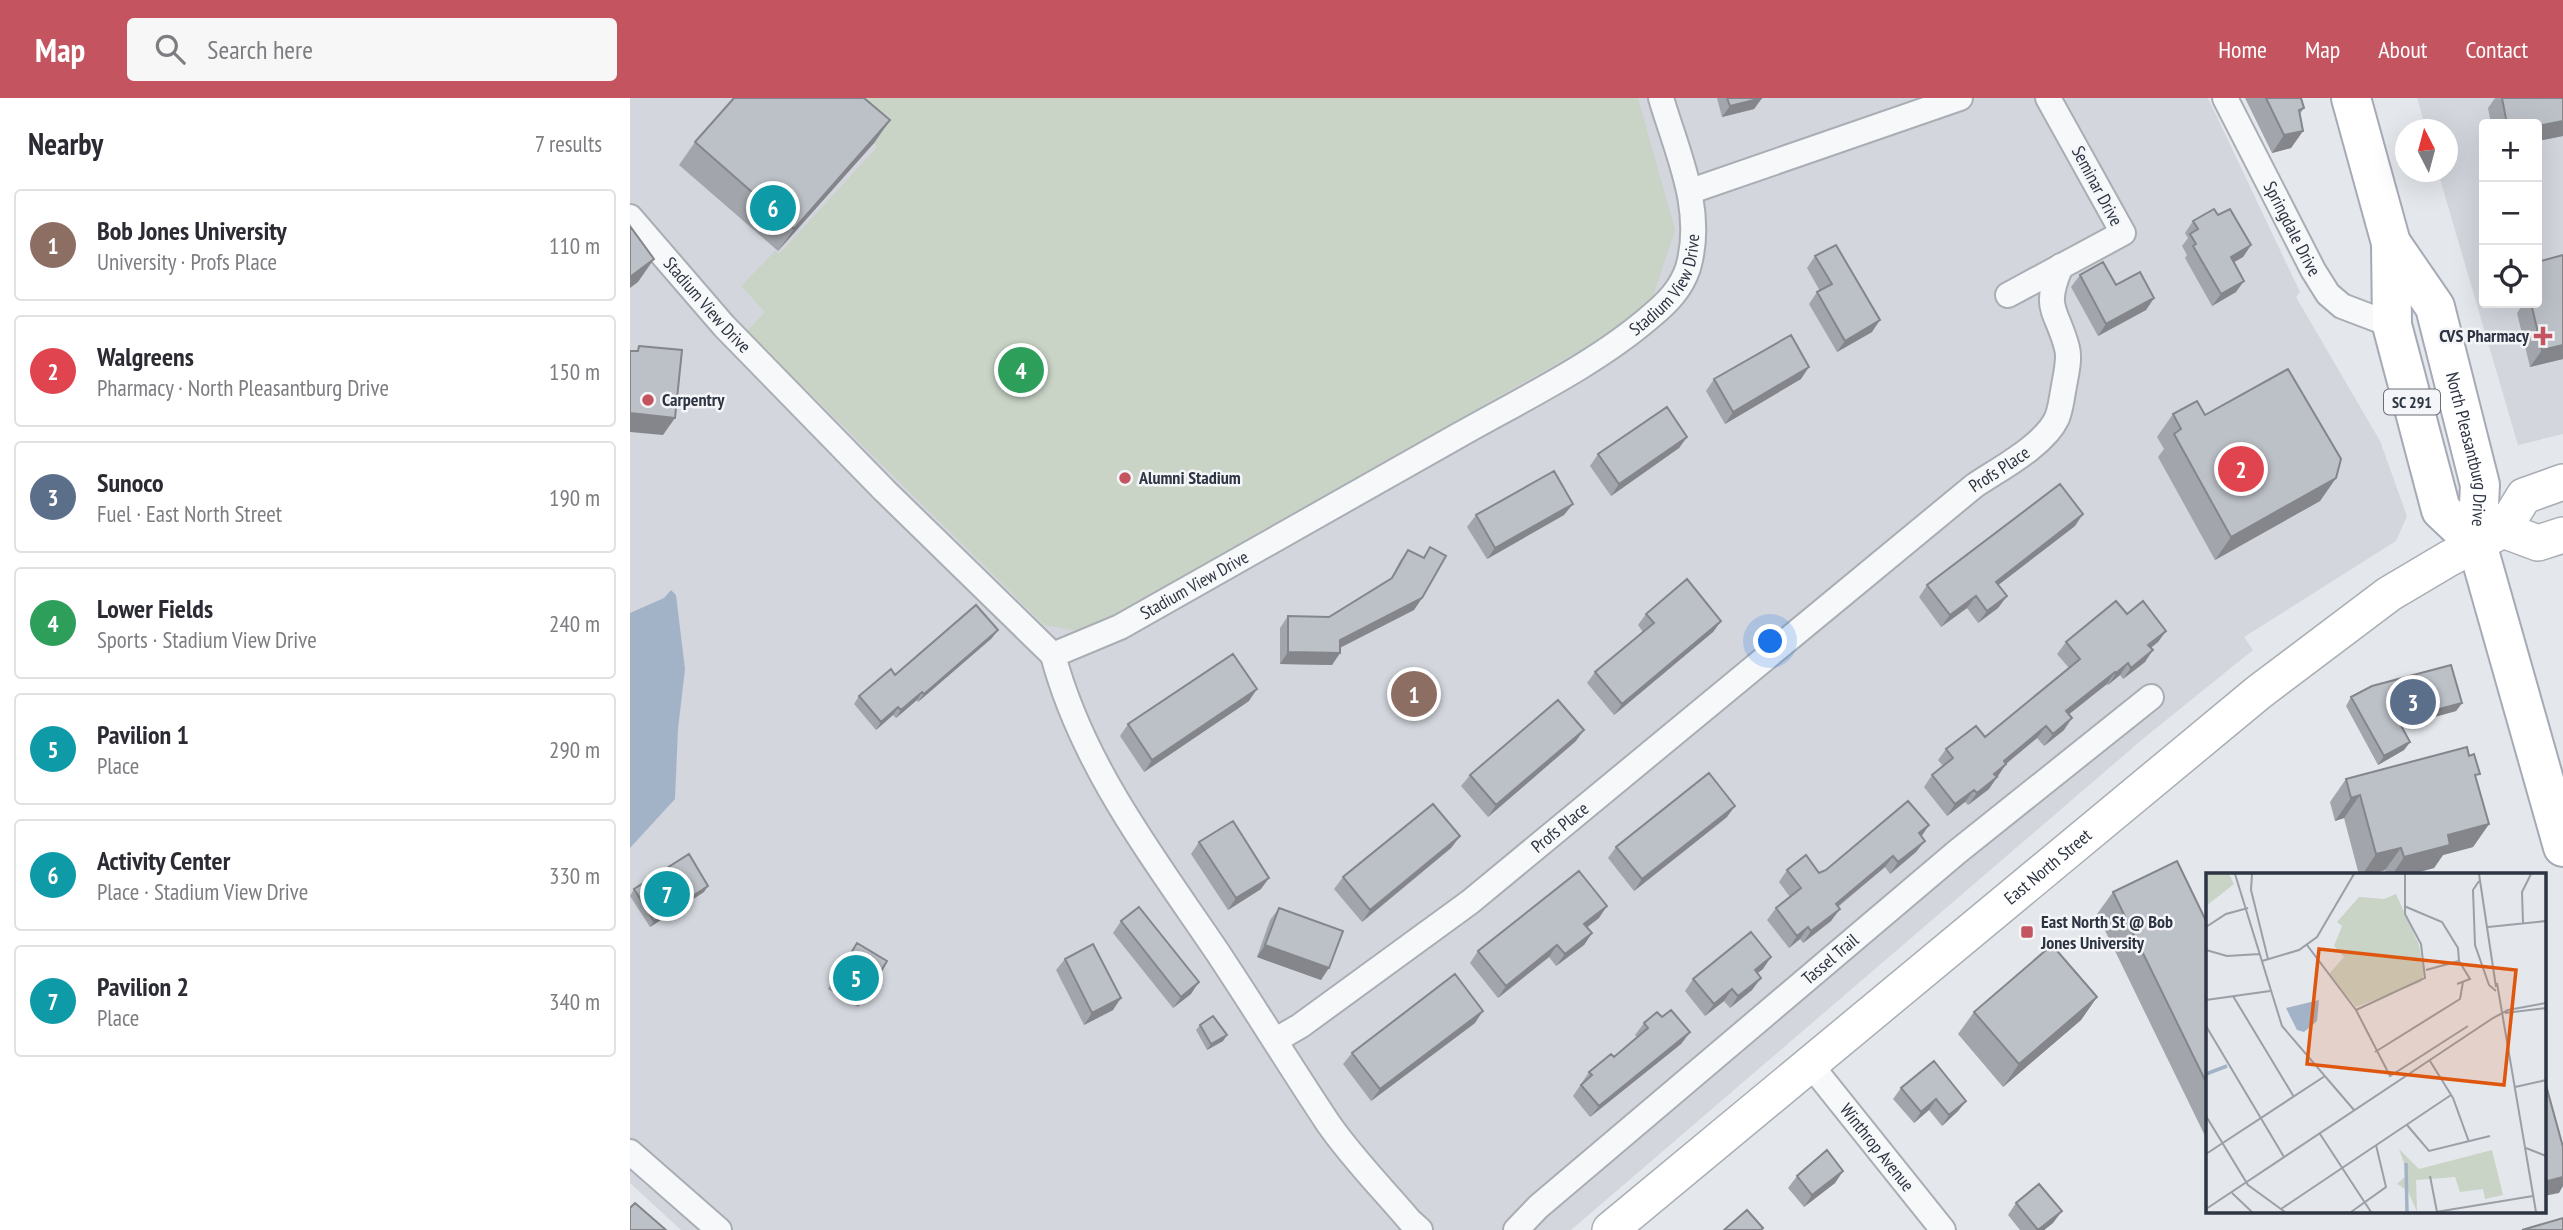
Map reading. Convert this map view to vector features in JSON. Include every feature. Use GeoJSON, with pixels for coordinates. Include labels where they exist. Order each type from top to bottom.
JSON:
{"type":"FeatureCollection","features":[{"type":"Feature","properties":{"kind":"main road","name":"North Pleasantburg Drive"},"geometry":{"type":"LineString","coordinates":[[2351,98],[2390,243],[2392,325],[2441,510],[2490,537]]}},
{"type":"Feature","properties":{"kind":"main road","name":"North Pleasantburg Drive"},"geometry":{"type":"LineString","coordinates":[[2390,243],[2435,307],[2480,485],[2563,847]]}},
{"type":"Feature","properties":{"kind":"main road"},"geometry":{"type":"LineString","coordinates":[[2490,537],[2524,496],[2563,482]]}},
{"type":"Feature","properties":{"kind":"main road"},"geometry":{"type":"LineString","coordinates":[[2490,537],[2539,543],[2563,535]]}},
{"type":"Feature","properties":{"kind":"main road","name":"East North Street"},"geometry":{"type":"LineString","coordinates":[[1610,1230],[2269,685],[2389,594],[2448,558],[2490,537]]}},
{"type":"Feature","properties":{"kind":"street","name":"Stadium View Drive"},"geometry":{"type":"LineString","coordinates":[[630,217],[724,326],[885,491],[1053,655],[1108,634],[1571,371],[1639,326],[1675,294],[1688,268],[1692,242],[1691,191],[1661,98]]}},
{"type":"Feature","properties":{"kind":"street"},"geometry":{"type":"LineString","coordinates":[[1691,191],[1960,98]]}},
{"type":"Feature","properties":{"kind":"street","name":"Seminar Drive"},"geometry":{"type":"LineString","coordinates":[[2008,295],[2123,233],[2048,98]]}},
{"type":"Feature","properties":{"kind":"street","name":"Springdale Drive"},"geometry":{"type":"LineString","coordinates":[[2225,98],[2313,270],[2328,294],[2342,306],[2392,325]]}},
{"type":"Feature","properties":{"kind":"street","name":"Profs Place"},"geometry":{"type":"LineString","coordinates":[[1276,1040],[1300,1026],[1470,902],[1974,486],[2022,454],[2047,433],[2057,417],[2067,373],[2068,351],[2051,301],[2053,283],[2062,266]]}},
{"type":"Feature","properties":{"kind":"street"},"geometry":{"type":"LineString","coordinates":[[1053,655],[1074,719],[1116,802],[1330,1125],[1420,1230]]}},
{"type":"Feature","properties":{"kind":"street","name":"Tassel Trail"},"geometry":{"type":"LineString","coordinates":[[1516,1230],[1538,1207],[1957,852],[2151,697]]}},
{"type":"Feature","properties":{"kind":"street","name":"Winthrop Avenue"},"geometry":{"type":"LineString","coordinates":[[1810,1064],[1943,1230]]}},
{"type":"Feature","properties":{"kind":"street"},"geometry":{"type":"LineString","coordinates":[[630,1152],[719,1230]]}},
{"type":"Feature","properties":{"kind":"shaded area"},"geometry":{"type":"Polygon","coordinates":[[[630,98],[2208,98],[2300,292],[2296,297],[2380,441],[2407,516],[2396,541],[2244,637],[2253,650],[2144,738],[1571,1230],[681,1230],[630,1183],[630,98]]]}},
{"type":"Feature","properties":{"kind":"shaded area"},"geometry":{"type":"Polygon","coordinates":[[[2417,98],[2563,98],[2563,434],[2518,445],[2441,182],[2458,182],[2458,119],[2423,119],[2417,98]]]}},
{"type":"Feature","properties":{"kind":"green space","name":"Alumni Stadium"},"geometry":{"type":"Polygon","coordinates":[[[835,98],[1638,98],[1675,230],[1648,312],[1083,632],[1044,625],[747,331],[765,312],[741,286],[775,251],[779,254],[877,147],[874,143],[875,133],[835,98]]]}},
{"type":"Feature","properties":{"kind":"water"},"geometry":{"type":"Polygon","coordinates":[[[671,590],[676,595],[685,669],[678,729],[675,799],[630,848],[630,613],[664,598],[671,590]]]}},
{"type":"Feature","properties":{"kind":"building"},"geometry":{"type":"Polygon","coordinates":[[[734,98],[864,98],[890,120],[794,229],[695,142],[734,98]]]}},
{"type":"Feature","properties":{"kind":"building"},"geometry":{"type":"Polygon","coordinates":[[[1727,98],[1762,98],[1730,106],[1727,98]]]}},
{"type":"Feature","properties":{"kind":"building"},"geometry":{"type":"Polygon","coordinates":[[[2266,98],[2301,98],[2304,108],[2299,110],[2303,131],[2284,135],[2266,98]]]}},
{"type":"Feature","properties":{"kind":"building"},"geometry":{"type":"Polygon","coordinates":[[[2502,98],[2563,98],[2563,121],[2542,125],[2542,119],[2506,119],[2502,98]]]}},
{"type":"Feature","properties":{"kind":"building"},"geometry":{"type":"Polygon","coordinates":[[[2214,209],[2218,215],[2230,209],[2251,245],[2231,257],[2244,281],[2221,294],[2193,246],[2196,244],[2190,234],[2198,229],[2193,221],[2214,209]]]}},
{"type":"Feature","properties":{"kind":"building"},"geometry":{"type":"Polygon","coordinates":[[[630,226],[654,259],[630,277],[630,226]]]}},
{"type":"Feature","properties":{"kind":"building"},"geometry":{"type":"Polygon","coordinates":[[[1836,245],[1880,320],[1845,341],[1817,292],[1832,284],[1815,256],[1836,245]]]}},
{"type":"Feature","properties":{"kind":"building"},"geometry":{"type":"Polygon","coordinates":[[[2563,255],[2563,345],[2542,350],[2532,308],[2542,308],[2542,261],[2563,255]]]}},
{"type":"Feature","properties":{"kind":"building"},"geometry":{"type":"Polygon","coordinates":[[[2103,262],[2116,285],[2140,272],[2154,298],[2106,324],[2080,275],[2103,262]]]}},
{"type":"Feature","properties":{"kind":"building"},"geometry":{"type":"Polygon","coordinates":[[[1791,335],[1809,367],[1733,412],[1714,379],[1791,335]]]}},
{"type":"Feature","properties":{"kind":"building"},"geometry":{"type":"Polygon","coordinates":[[[639,346],[682,350],[675,418],[630,413],[630,351],[638,351],[639,346]]]}},
{"type":"Feature","properties":{"kind":"building"},"geometry":{"type":"Polygon","coordinates":[[[2288,369],[2341,459],[2336,478],[2231,537],[2174,434],[2181,429],[2173,414],[2197,401],[2205,415],[2288,369]]]}},
{"type":"Feature","properties":{"kind":"building"},"geometry":{"type":"Polygon","coordinates":[[[1667,407],[1687,437],[1619,484],[1598,454],[1667,407]]]}},
{"type":"Feature","properties":{"kind":"building"},"geometry":{"type":"Polygon","coordinates":[[[1554,471],[1573,504],[1495,548],[1476,515],[1554,471]]]}},
{"type":"Feature","properties":{"kind":"building"},"geometry":{"type":"Polygon","coordinates":[[[2060,484],[2083,514],[1996,582],[2007,596],[1987,611],[1976,596],[1950,615],[1927,585],[2060,484]]]}},
{"type":"Feature","properties":{"kind":"building"},"geometry":{"type":"Polygon","coordinates":[[[1430,547],[1446,556],[1422,598],[1340,640],[1340,653],[1288,652],[1288,616],[1329,617],[1392,578],[1408,550],[1424,558],[1430,547]]]}},
{"type":"Feature","properties":{"kind":"building"},"geometry":{"type":"Polygon","coordinates":[[[1687,579],[1721,621],[1622,704],[1595,672],[1654,623],[1646,614],[1687,579]]]}},
{"type":"Feature","properties":{"kind":"building"},"geometry":{"type":"Polygon","coordinates":[[[2116,601],[2127,614],[2143,601],[2166,631],[2148,645],[2153,650],[2131,668],[2128,663],[2115,672],[2066,711],[2072,718],[2053,734],[2046,726],[2004,761],[2006,764],[1994,774],[1997,777],[1977,793],[1974,790],[1955,804],[1932,775],[1953,758],[1946,749],[1976,726],[1985,737],[2080,659],[2066,642],[2116,601]]]}},
{"type":"Feature","properties":{"kind":"building"},"geometry":{"type":"Polygon","coordinates":[[[976,605],[998,630],[924,694],[922,692],[901,710],[898,707],[881,722],[859,696],[891,669],[895,675],[976,605]]]}},
{"type":"Feature","properties":{"kind":"building"},"geometry":{"type":"Polygon","coordinates":[[[1233,654],[1257,689],[1152,760],[1128,724],[1233,654]]]}},
{"type":"Feature","properties":{"kind":"building"},"geometry":{"type":"Polygon","coordinates":[[[2451,665],[2462,703],[2398,720],[2410,742],[2384,756],[2351,697],[2372,686],[2451,665]]]}},
{"type":"Feature","properties":{"kind":"building"},"geometry":{"type":"Polygon","coordinates":[[[1558,700],[1584,730],[1496,805],[1470,775],[1558,700]]]}},
{"type":"Feature","properties":{"kind":"building"},"geometry":{"type":"Polygon","coordinates":[[[2467,747],[2469,756],[2474,754],[2480,774],[2475,775],[2489,824],[2448,835],[2450,845],[2404,857],[2401,848],[2376,854],[2360,795],[2351,798],[2346,779],[2467,747]]]}},
{"type":"Feature","properties":{"kind":"building"},"geometry":{"type":"Polygon","coordinates":[[[1709,773],[1735,806],[1642,879],[1616,847],[1709,773]]]}},
{"type":"Feature","properties":{"kind":"building"},"geometry":{"type":"Polygon","coordinates":[[[1908,801],[1929,825],[1919,833],[1925,841],[1898,862],[1893,856],[1836,904],[1840,909],[1811,931],[1808,927],[1797,936],[1776,908],[1801,888],[1787,870],[1806,855],[1819,873],[1826,870],[1908,801]]]}},
{"type":"Feature","properties":{"kind":"building"},"geometry":{"type":"Polygon","coordinates":[[[1433,804],[1460,836],[1370,910],[1343,877],[1433,804]]]}},
{"type":"Feature","properties":{"kind":"building"},"geometry":{"type":"Polygon","coordinates":[[[1233,821],[1269,878],[1236,898],[1199,842],[1233,821]]]}},
{"type":"Feature","properties":{"kind":"building"},"geometry":{"type":"Polygon","coordinates":[[[689,854],[708,886],[654,921],[634,889],[689,854]]]}},
{"type":"Feature","properties":{"kind":"building"},"geometry":{"type":"Polygon","coordinates":[[[2177,861],[2206,921],[2206,1082],[2113,892],[2177,861]]]}},
{"type":"Feature","properties":{"kind":"building"},"geometry":{"type":"Polygon","coordinates":[[[1579,871],[1607,906],[1584,924],[1592,933],[1565,954],[1557,945],[1506,986],[1478,951],[1579,871]]]}},
{"type":"Feature","properties":{"kind":"building"},"geometry":{"type":"Polygon","coordinates":[[[1139,907],[1199,982],[1181,997],[1121,921],[1139,907]]]}},
{"type":"Feature","properties":{"kind":"building"},"geometry":{"type":"Polygon","coordinates":[[[1279,908],[1343,931],[1329,968],[1265,945],[1279,908]]]}},
{"type":"Feature","properties":{"kind":"building"},"geometry":{"type":"Polygon","coordinates":[[[1751,932],[1771,957],[1755,970],[1761,978],[1738,996],[1732,989],[1714,1004],[1693,979],[1751,932]]]}},
{"type":"Feature","properties":{"kind":"building"},"geometry":{"type":"Polygon","coordinates":[[[857,943],[887,961],[863,1001],[833,983],[857,943]]]}},
{"type":"Feature","properties":{"kind":"building"},"geometry":{"type":"Polygon","coordinates":[[[1093,944],[1121,998],[1092,1013],[1065,959],[1093,944]]]}},
{"type":"Feature","properties":{"kind":"building"},"geometry":{"type":"Polygon","coordinates":[[[2052,945],[2097,997],[2019,1064],[1974,1012],[2052,945]]]}},
{"type":"Feature","properties":{"kind":"building"},"geometry":{"type":"Polygon","coordinates":[[[1455,974],[1483,1011],[1380,1089],[1352,1053],[1455,974]]]}},
{"type":"Feature","properties":{"kind":"building"},"geometry":{"type":"Polygon","coordinates":[[[1671,1010],[1690,1032],[1599,1106],[1581,1085],[1592,1075],[1589,1072],[1611,1054],[1614,1057],[1648,1028],[1644,1023],[1657,1012],[1662,1017],[1671,1010]]]}},
{"type":"Feature","properties":{"kind":"building"},"geometry":{"type":"Polygon","coordinates":[[[1213,1016],[1227,1035],[1211,1044],[1200,1025],[1213,1016]]]}},
{"type":"Feature","properties":{"kind":"building"},"geometry":{"type":"Polygon","coordinates":[[[1934,1061],[1966,1101],[1949,1115],[1936,1099],[1921,1112],[1901,1088],[1934,1061]]]}},
{"type":"Feature","properties":{"kind":"building"},"geometry":{"type":"Polygon","coordinates":[[[2546,1085],[2563,1147],[2563,1177],[2546,1181],[2546,1085]]]}},
{"type":"Feature","properties":{"kind":"building"},"geometry":{"type":"Polygon","coordinates":[[[1827,1150],[1843,1171],[1812,1195],[1797,1176],[1827,1150]]]}},
{"type":"Feature","properties":{"kind":"building"},"geometry":{"type":"Polygon","coordinates":[[[2039,1184],[2062,1211],[2038,1230],[2016,1203],[2039,1184]]]}},
{"type":"Feature","properties":{"kind":"building"},"geometry":{"type":"Polygon","coordinates":[[[635,1203],[666,1230],[630,1230],[630,1208],[635,1203]]]}},
{"type":"Feature","properties":{"kind":"building"},"geometry":{"type":"Polygon","coordinates":[[[1747,1210],[1763,1228],[1761,1230],[1724,1230],[1747,1210]]]}},
{"type":"Feature","properties":{"kind":"building"},"geometry":{"type":"Polygon","coordinates":[[[2563,1218],[2563,1230],[2522,1230],[2563,1218]]]}},
{"type":"Feature","properties":{"kind":"place","name":"Activity Center"},"geometry":{"type":"Point","coordinates":[773,208]}},
{"type":"Feature","properties":{"kind":"place","name":"CVS Pharmacy"},"geometry":{"type":"Point","coordinates":[2543,336]}},
{"type":"Feature","properties":{"kind":"place","name":"Lower Fields"},"geometry":{"type":"Point","coordinates":[1021,370]}},
{"type":"Feature","properties":{"kind":"place","name":"Carpentry"},"geometry":{"type":"Point","coordinates":[648,400]}},
{"type":"Feature","properties":{"kind":"place","name":"Walgreens"},"geometry":{"type":"Point","coordinates":[2241,469]}},
{"type":"Feature","properties":{"kind":"place","name":"Alumni Stadium"},"geometry":{"type":"Point","coordinates":[1125,478]}},
{"type":"Feature","properties":{"kind":"place","name":"Bob Jones University"},"geometry":{"type":"Point","coordinates":[1414,694]}},
{"type":"Feature","properties":{"kind":"place","name":"Sunoco"},"geometry":{"type":"Point","coordinates":[2413,702]}},
{"type":"Feature","properties":{"kind":"place","name":"Pavilion 2"},"geometry":{"type":"Point","coordinates":[667,894]}},
{"type":"Feature","properties":{"kind":"place","name":"East North St @ Bob Jones University"},"geometry":{"type":"Point","coordinates":[2027,932]}},
{"type":"Feature","properties":{"kind":"place","name":"Pavilion 1"},"geometry":{"type":"Point","coordinates":[856,978]}}]}
